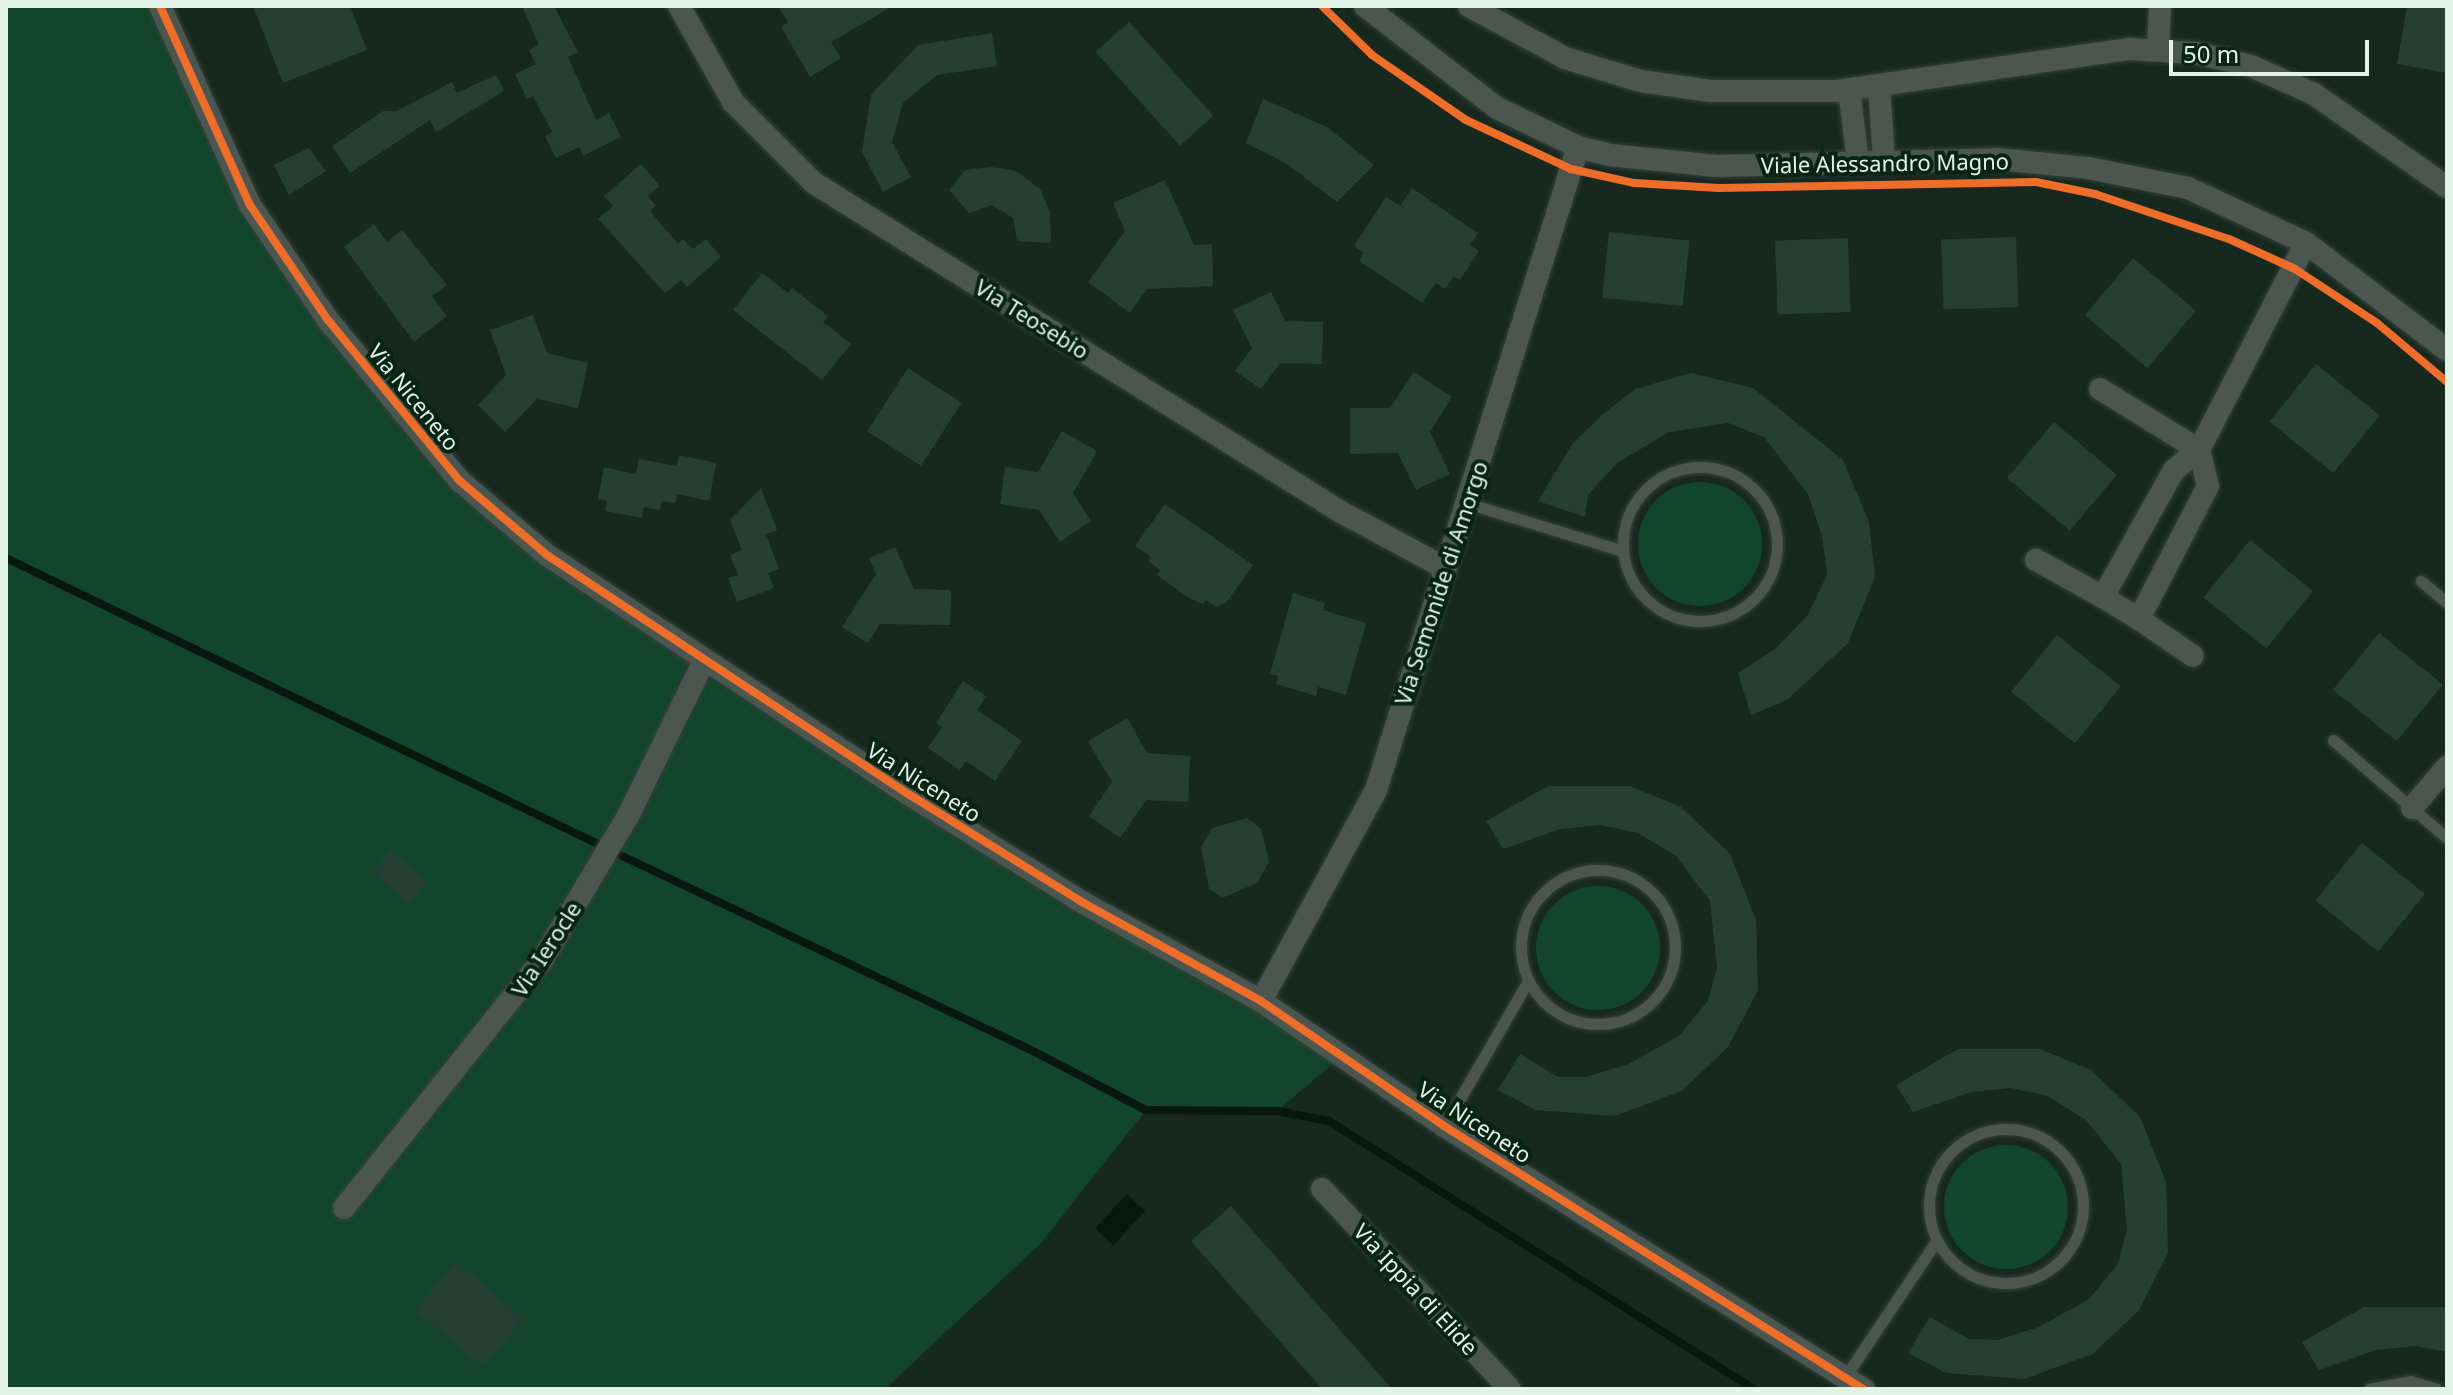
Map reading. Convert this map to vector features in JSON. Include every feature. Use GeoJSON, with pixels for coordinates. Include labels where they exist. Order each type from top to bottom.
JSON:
{"type":"FeatureCollection","features":[{"type":"Feature","properties":{"kind":"street","name":"Via Niceneto"},"geometry":{"type":"LineString","coordinates":[[160,6],[250,205],[328,320],[460,481],[547,555],[704,661],[1080,901],[1261,1001],[1444,1126],[1854,1383]]}},
{"type":"Feature","properties":{"kind":"street","name":"Via Teosebio"},"geometry":{"type":"LineString","coordinates":[[679,6],[733,102],[814,183],[1341,512],[1445,568]]}},
{"type":"Feature","properties":{"kind":"street","name":"Viale Alessandro Magno"},"geometry":{"type":"LineString","coordinates":[[1365,6],[1489,103],[1578,147],[1692,165],[1884,160],[2046,162],[2137,176],[2205,194],[2306,243],[2447,350]]}},
{"type":"Feature","properties":{"kind":"street"},"geometry":{"type":"LineString","coordinates":[[1469,6],[1565,58],[1650,83],[1710,91],[1849,90],[2158,48],[2235,61],[2296,85],[2357,120],[2447,187]]}},
{"type":"Feature","properties":{"kind":"street"},"geometry":{"type":"LineString","coordinates":[[2158,48],[2160,6]]}},
{"type":"Feature","properties":{"kind":"street"},"geometry":{"type":"LineString","coordinates":[[1879,85],[1884,160]]}},
{"type":"Feature","properties":{"kind":"street"},"geometry":{"type":"LineString","coordinates":[[1849,90],[1858,161]]}},
{"type":"Feature","properties":{"kind":"street","name":"Via Semonide di Amorgo"},"geometry":{"type":"LineString","coordinates":[[1261,1001],[1376,790],[1578,147]]}},
{"type":"Feature","properties":{"kind":"street"},"geometry":{"type":"LineString","coordinates":[[2103,597],[2174,470],[2199,450],[2306,243]]}},
{"type":"Feature","properties":{"kind":"street"},"geometry":{"type":"LineString","coordinates":[[2100,389],[2199,450],[2208,486],[2139,619]]}},
{"type":"Feature","properties":{"kind":"street"},"geometry":{"type":"LineString","coordinates":[[2036,560],[2139,619],[2193,656]]}},
{"type":"Feature","properties":{"kind":"street","name":"Via Ierocle"},"geometry":{"type":"LineString","coordinates":[[344,1208],[543,959],[629,814],[704,661]]}},
{"type":"Feature","properties":{"kind":"street"},"geometry":{"type":"LineString","coordinates":[[2412,808],[2447,767]]}},
{"type":"Feature","properties":{"kind":"street","name":"Via Ippia di Elide"},"geometry":{"type":"LineString","coordinates":[[1322,1189],[1510,1389]]}},
{"type":"Feature","properties":{"kind":"lane"},"geometry":{"type":"LineString","coordinates":[[1697,467],[1744,480],[1762,498],[1778,545],[1773,571],[1760,593],[1741,611],[1716,620],[1690,621],[1665,614],[1644,598],[1630,576],[1623,551],[1634,503],[1651,484],[1673,471],[1697,467]]}},
{"type":"Feature","properties":{"kind":"lane"},"geometry":{"type":"LineString","coordinates":[[1467,503],[1623,551]]}},
{"type":"Feature","properties":{"kind":"lane"},"geometry":{"type":"LineString","coordinates":[[2421,581],[2447,603]]}},
{"type":"Feature","properties":{"kind":"lane"},"geometry":{"type":"LineString","coordinates":[[2333,740],[2447,838]]}},
{"type":"Feature","properties":{"kind":"lane"},"geometry":{"type":"LineString","coordinates":[[1444,1126],[1528,981],[1521,955],[1523,927],[1534,903],[1553,884],[1577,872],[1604,869],[1630,876],[1652,891],[1668,913],[1675,936],[1670,972],[1652,1003],[1632,1017],[1609,1024],[1573,1019],[1542,1000],[1528,981]]}},
{"type":"Feature","properties":{"kind":"lane"},"geometry":{"type":"LineString","coordinates":[[1854,1383],[1937,1240],[1929,1214],[1931,1187],[1942,1162],[1961,1143],[1985,1132],[2012,1129],[2049,1143],[2076,1173],[2083,1208],[2075,1243],[2040,1276],[1992,1283],[1970,1275],[1937,1240]]}},
{"type":"Feature","properties":{"kind":"lane"},"geometry":{"type":"LineString","coordinates":[[2369,1389],[2411,1381],[2437,1389]]}},
{"type":"Feature","properties":{"kind":"green space"},"geometry":{"type":"Polygon","coordinates":[[[6,6],[160,6],[250,205],[390,397],[547,555],[1342,1056],[1277,1111],[1146,1110],[1041,1243],[885,1389],[6,1389],[6,6]]]}},
{"type":"Feature","properties":{"kind":"green space"},"geometry":{"type":"Polygon","coordinates":[[[1700,482],[1724,487],[1744,500],[1757,520],[1762,544],[1757,568],[1744,588],[1724,601],[1700,606],[1676,601],[1656,588],[1643,568],[1638,544],[1643,520],[1656,500],[1676,487],[1700,482]]]}},
{"type":"Feature","properties":{"kind":"green space"},"geometry":{"type":"Polygon","coordinates":[[[1598,886],[1622,891],[1642,904],[1655,924],[1660,948],[1655,972],[1642,992],[1622,1005],[1598,1010],[1574,1005],[1554,992],[1541,972],[1536,948],[1541,924],[1554,904],[1574,891],[1598,886]]]}},
{"type":"Feature","properties":{"kind":"green space"},"geometry":{"type":"Polygon","coordinates":[[[2006,1145],[2030,1150],[2050,1163],[2063,1183],[2068,1207],[2063,1231],[2050,1251],[2030,1264],[2006,1269],[1982,1264],[1962,1251],[1949,1231],[1944,1207],[1949,1183],[1962,1163],[1982,1150],[2006,1145]]]}},
{"type":"Feature","properties":{"kind":"shaded area"},"geometry":{"type":"Polygon","coordinates":[[[1127,1194],[1145,1211],[1113,1245],[1095,1228],[1127,1194]]]}},
{"type":"Feature","properties":{"kind":"building"},"geometry":{"type":"Polygon","coordinates":[[[253,6],[350,6],[367,50],[283,83],[253,6]]]}},
{"type":"Feature","properties":{"kind":"building"},"geometry":{"type":"Polygon","coordinates":[[[522,6],[554,6],[578,52],[568,57],[596,120],[609,113],[621,137],[583,156],[579,147],[556,158],[545,136],[552,132],[533,96],[527,99],[515,74],[536,64],[529,50],[539,45],[522,6]]]}},
{"type":"Feature","properties":{"kind":"building"},"geometry":{"type":"Polygon","coordinates":[[[778,6],[893,6],[831,42],[841,58],[810,77],[781,27],[788,22],[778,6]]]}},
{"type":"Feature","properties":{"kind":"building"},"geometry":{"type":"Polygon","coordinates":[[[2407,6],[2447,6],[2447,73],[2397,64],[2407,6]]]}},
{"type":"Feature","properties":{"kind":"building"},"geometry":{"type":"Polygon","coordinates":[[[1129,22],[1213,116],[1180,146],[1096,52],[1129,22]]]}},
{"type":"Feature","properties":{"kind":"building"},"geometry":{"type":"Polygon","coordinates":[[[992,33],[997,66],[937,75],[903,103],[892,142],[911,177],[883,192],[862,152],[871,95],[918,45],[992,33]]]}},
{"type":"Feature","properties":{"kind":"building"},"geometry":{"type":"Polygon","coordinates":[[[496,75],[504,91],[436,132],[430,120],[350,173],[332,146],[383,111],[397,111],[452,82],[457,93],[496,75]]]}},
{"type":"Feature","properties":{"kind":"building"},"geometry":{"type":"Polygon","coordinates":[[[1263,99],[1327,127],[1374,165],[1337,202],[1287,164],[1246,143],[1263,99]]]}},
{"type":"Feature","properties":{"kind":"building"},"geometry":{"type":"Polygon","coordinates":[[[309,148],[326,171],[289,195],[274,165],[309,148]]]}},
{"type":"Feature","properties":{"kind":"building"},"geometry":{"type":"Polygon","coordinates":[[[641,164],[660,186],[648,196],[656,206],[650,211],[678,244],[683,239],[693,249],[706,239],[721,257],[687,287],[681,280],[665,293],[598,219],[613,206],[604,196],[641,164]]]}},
{"type":"Feature","properties":{"kind":"building"},"geometry":{"type":"Polygon","coordinates":[[[991,167],[1016,171],[1040,189],[1050,212],[1051,243],[1017,241],[1013,218],[992,205],[969,213],[949,190],[965,170],[991,167]]]}},
{"type":"Feature","properties":{"kind":"building"},"geometry":{"type":"Polygon","coordinates":[[[1165,180],[1194,245],[1212,244],[1213,286],[1147,289],[1130,313],[1088,282],[1125,231],[1113,203],[1165,180]]]}},
{"type":"Feature","properties":{"kind":"building"},"geometry":{"type":"Polygon","coordinates":[[[1412,188],[1478,233],[1470,245],[1479,251],[1460,280],[1454,276],[1445,289],[1436,283],[1422,303],[1359,261],[1364,253],[1354,246],[1386,197],[1400,206],[1412,188]]]}},
{"type":"Feature","properties":{"kind":"building"},"geometry":{"type":"Polygon","coordinates":[[[374,224],[387,242],[402,230],[447,285],[432,296],[447,316],[414,342],[344,247],[374,224]]]}},
{"type":"Feature","properties":{"kind":"building"},"geometry":{"type":"Polygon","coordinates":[[[1609,232],[1690,240],[1683,306],[1602,298],[1609,232]]]}},
{"type":"Feature","properties":{"kind":"building"},"geometry":{"type":"Polygon","coordinates":[[[2016,237],[2018,307],[1943,310],[1941,240],[2016,237]]]}},
{"type":"Feature","properties":{"kind":"building"},"geometry":{"type":"Polygon","coordinates":[[[1848,238],[1851,312],[1778,315],[1775,241],[1848,238]]]}},
{"type":"Feature","properties":{"kind":"building"},"geometry":{"type":"Polygon","coordinates":[[[2133,258],[2196,311],[2148,368],[2085,315],[2133,258]]]}},
{"type":"Feature","properties":{"kind":"building"},"geometry":{"type":"Polygon","coordinates":[[[762,273],[788,293],[792,288],[828,316],[823,322],[851,344],[822,380],[733,310],[762,273]]]}},
{"type":"Feature","properties":{"kind":"building"},"geometry":{"type":"Polygon","coordinates":[[[1271,292],[1285,321],[1323,322],[1322,364],[1280,363],[1261,389],[1235,371],[1252,348],[1233,310],[1271,292]]]}},
{"type":"Feature","properties":{"kind":"building"},"geometry":{"type":"Polygon","coordinates":[[[533,315],[547,353],[588,363],[578,408],[537,399],[505,432],[478,405],[506,375],[490,330],[533,315]]]}},
{"type":"Feature","properties":{"kind":"building"},"geometry":{"type":"Polygon","coordinates":[[[2316,364],[2380,416],[2333,473],[2269,422],[2316,364]]]}},
{"type":"Feature","properties":{"kind":"building"},"geometry":{"type":"Polygon","coordinates":[[[908,368],[962,403],[921,466],[867,431],[908,368]]]}},
{"type":"Feature","properties":{"kind":"building"},"geometry":{"type":"Polygon","coordinates":[[[1414,372],[1452,397],[1430,432],[1450,474],[1416,490],[1398,453],[1350,454],[1350,408],[1390,408],[1414,372]]]}},
{"type":"Feature","properties":{"kind":"building"},"geometry":{"type":"Polygon","coordinates":[[[1691,373],[1753,388],[1843,460],[1869,522],[1875,577],[1848,643],[1787,700],[1751,715],[1738,673],[1774,650],[1808,615],[1827,575],[1822,536],[1808,494],[1764,437],[1728,423],[1669,432],[1617,463],[1588,495],[1585,517],[1538,501],[1573,443],[1602,415],[1635,389],[1691,373]]]}},
{"type":"Feature","properties":{"kind":"building"},"geometry":{"type":"Polygon","coordinates":[[[2054,422],[2117,475],[2070,531],[2007,478],[2054,422]]]}},
{"type":"Feature","properties":{"kind":"building"},"geometry":{"type":"Polygon","coordinates":[[[1062,431],[1097,451],[1073,493],[1091,521],[1060,542],[1039,510],[1000,504],[1005,467],[1038,472],[1062,431]]]}},
{"type":"Feature","properties":{"kind":"building"},"geometry":{"type":"Polygon","coordinates":[[[679,455],[716,463],[709,501],[677,494],[675,503],[662,501],[660,510],[644,507],[642,518],[605,511],[607,501],[598,499],[604,467],[636,474],[639,459],[677,466],[679,455]]]}},
{"type":"Feature","properties":{"kind":"building"},"geometry":{"type":"Polygon","coordinates":[[[761,488],[777,530],[766,534],[779,569],[768,573],[774,588],[737,602],[728,578],[738,575],[730,555],[742,550],[730,520],[761,488]]]}},
{"type":"Feature","properties":{"kind":"building"},"geometry":{"type":"Polygon","coordinates":[[[1165,504],[1253,565],[1226,603],[1217,607],[1206,600],[1203,604],[1189,598],[1157,575],[1160,570],[1148,561],[1151,557],[1135,546],[1165,504]]]}},
{"type":"Feature","properties":{"kind":"building"},"geometry":{"type":"Polygon","coordinates":[[[2250,540],[2313,591],[2266,648],[2203,598],[2250,540]]]}},
{"type":"Feature","properties":{"kind":"building"},"geometry":{"type":"Polygon","coordinates":[[[895,547],[914,589],[951,590],[950,625],[880,624],[868,643],[842,627],[876,574],[869,558],[895,547]]]}},
{"type":"Feature","properties":{"kind":"building"},"geometry":{"type":"Polygon","coordinates":[[[1293,593],[1325,603],[1323,610],[1366,623],[1346,695],[1318,687],[1316,696],[1276,684],[1278,676],[1270,674],[1293,593]]]}},
{"type":"Feature","properties":{"kind":"building"},"geometry":{"type":"Polygon","coordinates":[[[2379,633],[2443,685],[2397,741],[2333,690],[2379,633]]]}},
{"type":"Feature","properties":{"kind":"building"},"geometry":{"type":"Polygon","coordinates":[[[2057,635],[2121,687],[2075,743],[2011,692],[2057,635]]]}},
{"type":"Feature","properties":{"kind":"building"},"geometry":{"type":"Polygon","coordinates":[[[963,681],[986,696],[977,710],[1022,741],[995,781],[966,761],[960,770],[928,748],[942,727],[936,723],[963,681]]]}},
{"type":"Feature","properties":{"kind":"building"},"geometry":{"type":"Polygon","coordinates":[[[1127,718],[1147,753],[1190,756],[1188,802],[1146,800],[1120,838],[1089,816],[1112,782],[1088,741],[1127,718]]]}},
{"type":"Feature","properties":{"kind":"building"},"geometry":{"type":"Polygon","coordinates":[[[1548,786],[1630,786],[1681,807],[1730,854],[1756,920],[1758,990],[1728,1047],[1682,1091],[1614,1116],[1536,1110],[1498,1090],[1520,1054],[1558,1077],[1586,1077],[1628,1064],[1679,1036],[1708,1001],[1717,968],[1710,901],[1676,856],[1638,833],[1600,825],[1560,829],[1503,849],[1486,821],[1548,786]]]}},
{"type":"Feature","properties":{"kind":"building"},"geometry":{"type":"Polygon","coordinates":[[[1247,818],[1261,829],[1269,862],[1257,883],[1222,898],[1209,889],[1201,847],[1212,828],[1247,818]]]}},
{"type":"Feature","properties":{"kind":"building"},"geometry":{"type":"Polygon","coordinates":[[[2362,843],[2425,894],[2378,951],[2315,901],[2362,843]]]}},
{"type":"Feature","properties":{"kind":"building"},"geometry":{"type":"Polygon","coordinates":[[[391,850],[427,881],[408,903],[372,872],[391,850]]]}},
{"type":"Feature","properties":{"kind":"building"},"geometry":{"type":"Polygon","coordinates":[[[1958,1049],[2040,1049],[2091,1070],[2140,1117],[2166,1182],[2168,1253],[2139,1310],[2093,1354],[2024,1379],[1946,1373],[1908,1353],[1930,1317],[1969,1339],[1997,1340],[2039,1327],[2089,1299],[2118,1264],[2127,1230],[2121,1164],[2086,1120],[2048,1096],[2011,1088],[1971,1092],[1913,1112],[1896,1085],[1958,1049]]]}},
{"type":"Feature","properties":{"kind":"building"},"geometry":{"type":"Polygon","coordinates":[[[1231,1206],[1392,1389],[1322,1389],[1191,1241],[1231,1206]]]}},
{"type":"Feature","properties":{"kind":"building"},"geometry":{"type":"Polygon","coordinates":[[[456,1261],[524,1318],[483,1367],[415,1310],[456,1261]]]}},
{"type":"Feature","properties":{"kind":"building"},"geometry":{"type":"Polygon","coordinates":[[[2364,1307],[2447,1307],[2447,1352],[2416,1346],[2376,1350],[2319,1370],[2302,1342],[2364,1307]]]}},
{"type":"Feature","properties":{"kind":"waterway"},"geometry":{"type":"LineString","coordinates":[[6,558],[600,845]]}},
{"type":"Feature","properties":{"kind":"waterway"},"geometry":{"type":"LineString","coordinates":[[618,854],[1033,1051],[1146,1110],[1277,1111],[1329,1121],[1754,1389]]}},
{"type":"Feature","properties":{"kind":"cycle path"},"geometry":{"type":"LineString","coordinates":[[160,6],[250,205],[328,320],[460,481],[547,555],[910,795],[1080,901],[1261,1001],[1444,1126],[1864,1389]]}},
{"type":"Feature","properties":{"kind":"cycle path"},"geometry":{"type":"LineString","coordinates":[[1322,6],[1372,55],[1466,120],[1571,169],[1634,183],[1719,188],[2036,182],[2095,194],[2229,239],[2295,269],[2377,323],[2447,382]]}}]}
